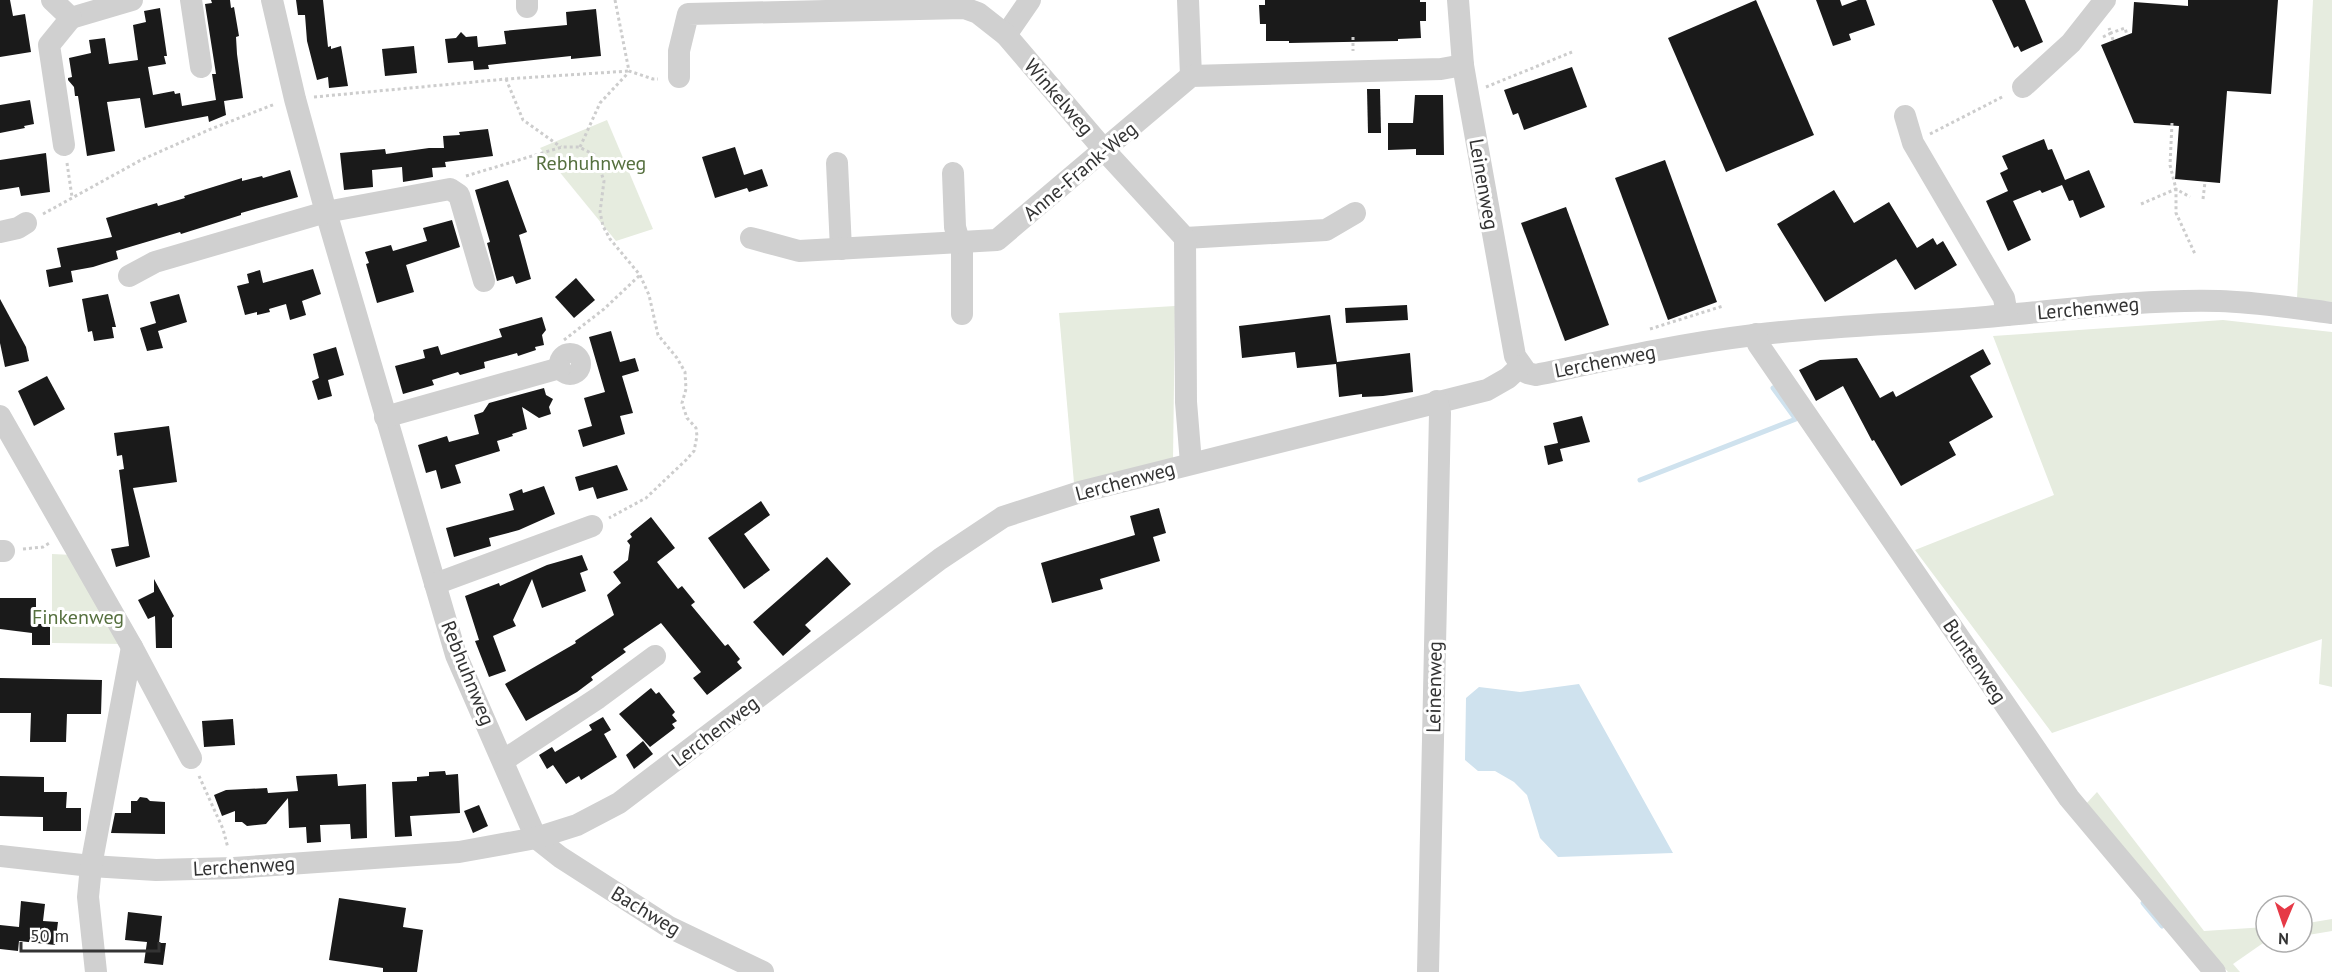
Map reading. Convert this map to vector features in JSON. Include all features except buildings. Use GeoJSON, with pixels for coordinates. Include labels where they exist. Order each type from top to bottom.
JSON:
{"type":"FeatureCollection","features":[{"type":"Feature","properties":{"kind":"street"},"geometry":{"type":"LineString","coordinates":[[52,0],[71,18]]}},
{"type":"Feature","properties":{"kind":"street"},"geometry":{"type":"LineString","coordinates":[[64,145],[49,45],[71,18],[132,0]]}},
{"type":"Feature","properties":{"kind":"street"},"geometry":{"type":"LineString","coordinates":[[190,0],[201,67]]}},
{"type":"Feature","properties":{"kind":"street","name":"Rebhuhnweg"},"geometry":{"type":"LineString","coordinates":[[272,0],[295,99],[326,212],[456,655],[504,760],[521,807],[536,838]]}},
{"type":"Feature","properties":{"kind":"street"},"geometry":{"type":"LineString","coordinates":[[1006,35],[1030,0]]}},
{"type":"Feature","properties":{"kind":"street"},"geometry":{"type":"LineString","coordinates":[[1188,0],[1191,76],[1441,69],[1463,65]]}},
{"type":"Feature","properties":{"kind":"street","name":"Leinenweg"},"geometry":{"type":"LineString","coordinates":[[1458,0],[1463,65],[1515,356],[1521,366]]}},
{"type":"Feature","properties":{"kind":"street"},"geometry":{"type":"LineString","coordinates":[[2023,87],[2070,42],[2105,0]]}},
{"type":"Feature","properties":{"kind":"street","name":"Winkelweg"},"geometry":{"type":"LineString","coordinates":[[679,77],[679,51],[688,14],[964,8],[978,13],[1006,35],[1105,151],[1185,238]]}},
{"type":"Feature","properties":{"kind":"street","name":"Anne-Frank-Weg"},"geometry":{"type":"LineString","coordinates":[[751,238],[799,251],[997,240],[1191,76]]}},
{"type":"Feature","properties":{"kind":"street"},"geometry":{"type":"LineString","coordinates":[[1905,116],[1913,143],[2004,298],[2007,315]]}},
{"type":"Feature","properties":{"kind":"street"},"geometry":{"type":"LineString","coordinates":[[837,164],[841,249]]}},
{"type":"Feature","properties":{"kind":"street"},"geometry":{"type":"LineString","coordinates":[[953,173],[955,227],[962,252],[963,314]]}},
{"type":"Feature","properties":{"kind":"street"},"geometry":{"type":"LineString","coordinates":[[129,276],[155,262],[326,212],[450,189],[459,195],[484,281]]}},
{"type":"Feature","properties":{"kind":"street"},"geometry":{"type":"LineString","coordinates":[[1191,463],[1186,402],[1185,238],[1326,230],[1355,213]]}},
{"type":"Feature","properties":{"kind":"street"},"geometry":{"type":"LineString","coordinates":[[0,232],[18,228],[26,223]]}},
{"type":"Feature","properties":{"kind":"street","name":"Lerchenweg"},"geometry":{"type":"LineString","coordinates":[[0,856],[91,866],[156,870],[234,868],[459,852],[536,838],[577,825],[619,803],[940,559],[1003,517],[1080,492],[1487,390],[1508,378],[1521,366],[1527,373],[1536,375],[1655,350],[1756,334],[2099,306],[2181,301],[2265,304],[2332,313]]}},
{"type":"Feature","properties":{"kind":"street","name":"Buntenweg"},"geometry":{"type":"LineString","coordinates":[[1756,334],[1758,344],[2069,798],[2215,972]]}},
{"type":"Feature","properties":{"kind":"street"},"geometry":{"type":"LineString","coordinates":[[385,417],[564,354]]}},
{"type":"Feature","properties":{"kind":"street","name":"Leinenweg"},"geometry":{"type":"LineString","coordinates":[[1428,972],[1439,425],[1437,401]]}},
{"type":"Feature","properties":{"kind":"street"},"geometry":{"type":"LineString","coordinates":[[2,423],[132,647],[191,758]]}},
{"type":"Feature","properties":{"kind":"street"},"geometry":{"type":"LineString","coordinates":[[435,584],[592,526]]}},
{"type":"Feature","properties":{"kind":"street"},"geometry":{"type":"LineString","coordinates":[[96,972],[88,897],[91,866],[132,647]]}},
{"type":"Feature","properties":{"kind":"street"},"geometry":{"type":"LineString","coordinates":[[504,760],[598,698],[655,656]]}},
{"type":"Feature","properties":{"kind":"street","name":"Bachweg"},"geometry":{"type":"LineString","coordinates":[[536,838],[669,927],[763,972]]}},
{"type":"Feature","properties":{"kind":"path"},"geometry":{"type":"LineString","coordinates":[[615,0],[629,71]]}},
{"type":"Feature","properties":{"kind":"path"},"geometry":{"type":"LineString","coordinates":[[2113,40],[2111,33],[2125,28],[2127,35]]}},
{"type":"Feature","properties":{"kind":"path"},"geometry":{"type":"LineString","coordinates":[[1468,94],[1572,52]]}},
{"type":"Feature","properties":{"kind":"path"},"geometry":{"type":"LineString","coordinates":[[579,147],[600,103],[629,71]]}},
{"type":"Feature","properties":{"kind":"path"},"geometry":{"type":"LineString","coordinates":[[26,223],[151,156],[211,129],[295,99],[506,79],[629,71],[653,79],[679,77]]}},
{"type":"Feature","properties":{"kind":"path"},"geometry":{"type":"LineString","coordinates":[[506,79],[523,120],[562,147]]}},
{"type":"Feature","properties":{"kind":"path"},"geometry":{"type":"LineString","coordinates":[[1913,143],[2023,87]]}},
{"type":"Feature","properties":{"kind":"path"},"geometry":{"type":"LineString","coordinates":[[2172,123],[2170,165],[2176,189],[2176,213],[2195,254]]}},
{"type":"Feature","properties":{"kind":"path"},"geometry":{"type":"LineString","coordinates":[[64,145],[72,197]]}},
{"type":"Feature","properties":{"kind":"path"},"geometry":{"type":"LineString","coordinates":[[450,189],[456,179],[562,147],[579,147],[595,155],[604,180],[600,212],[603,226],[610,239],[640,274],[649,295],[658,335],[685,372],[686,388],[682,403],[687,418],[696,428],[697,436],[694,451],[646,498],[592,526]]}},
{"type":"Feature","properties":{"kind":"path"},"geometry":{"type":"LineString","coordinates":[[2203,199],[2205,182]]}},
{"type":"Feature","properties":{"kind":"path"},"geometry":{"type":"LineString","coordinates":[[2176,189],[2190,198]]}},
{"type":"Feature","properties":{"kind":"path"},"geometry":{"type":"LineString","coordinates":[[2140,204],[2176,189]]}},
{"type":"Feature","properties":{"kind":"path"},"geometry":{"type":"LineString","coordinates":[[564,354],[604,309],[640,274]]}},
{"type":"Feature","properties":{"kind":"path"},"geometry":{"type":"LineString","coordinates":[[1650,329],[1723,306]]}},
{"type":"Feature","properties":{"kind":"path"},"geometry":{"type":"LineString","coordinates":[[2,551],[43,547],[66,534]]}},
{"type":"Feature","properties":{"kind":"path"},"geometry":{"type":"LineString","coordinates":[[191,758],[223,829],[234,868]]}},
{"type":"Feature","properties":{"kind":"green space"},"geometry":{"type":"Polygon","coordinates":[[[2313,0],[2332,0],[2332,302],[2297,298],[2313,0]]]}},
{"type":"Feature","properties":{"kind":"green space","name":"Rebhuhnweg"},"geometry":{"type":"Polygon","coordinates":[[[607,120],[653,229],[616,241],[540,148],[607,120]]]}},
{"type":"Feature","properties":{"kind":"green space"},"geometry":{"type":"Polygon","coordinates":[[[1175,306],[1173,460],[1074,483],[1059,313],[1175,306]]]}},
{"type":"Feature","properties":{"kind":"green space"},"geometry":{"type":"Polygon","coordinates":[[[2223,320],[2332,332],[2332,687],[2319,684],[2322,639],[2052,733],[1915,550],[2054,495],[1993,336],[2223,320]]]}},
{"type":"Feature","properties":{"kind":"green space","name":"Finkenweg"},"geometry":{"type":"Polygon","coordinates":[[[52,554],[73,555],[125,644],[52,643],[52,554]]]}},
{"type":"Feature","properties":{"kind":"green space"},"geometry":{"type":"Polygon","coordinates":[[[2097,792],[2204,931],[2254,928],[2254,949],[2233,964],[2240,972],[2228,972],[2086,804],[2097,792]]]}},
{"type":"Feature","properties":{"kind":"green space"},"geometry":{"type":"Polygon","coordinates":[[[2332,919],[2332,931],[2314,934],[2314,922],[2332,919]]]}},
{"type":"Feature","properties":{"kind":"water"},"geometry":{"type":"Polygon","coordinates":[[[1579,684],[1673,853],[1558,857],[1540,838],[1527,795],[1514,782],[1495,771],[1478,771],[1465,760],[1466,698],[1479,687],[1520,692],[1579,684]]]}},
{"type":"Feature","properties":{"kind":"waterway"},"geometry":{"type":"LineString","coordinates":[[1773,388],[1795,418]]}},
{"type":"Feature","properties":{"kind":"waterway"},"geometry":{"type":"LineString","coordinates":[[1640,480],[1796,419]]}},
{"type":"Feature","properties":{"kind":"waterway"},"geometry":{"type":"LineString","coordinates":[[2143,903],[2162,926]]}}]}
